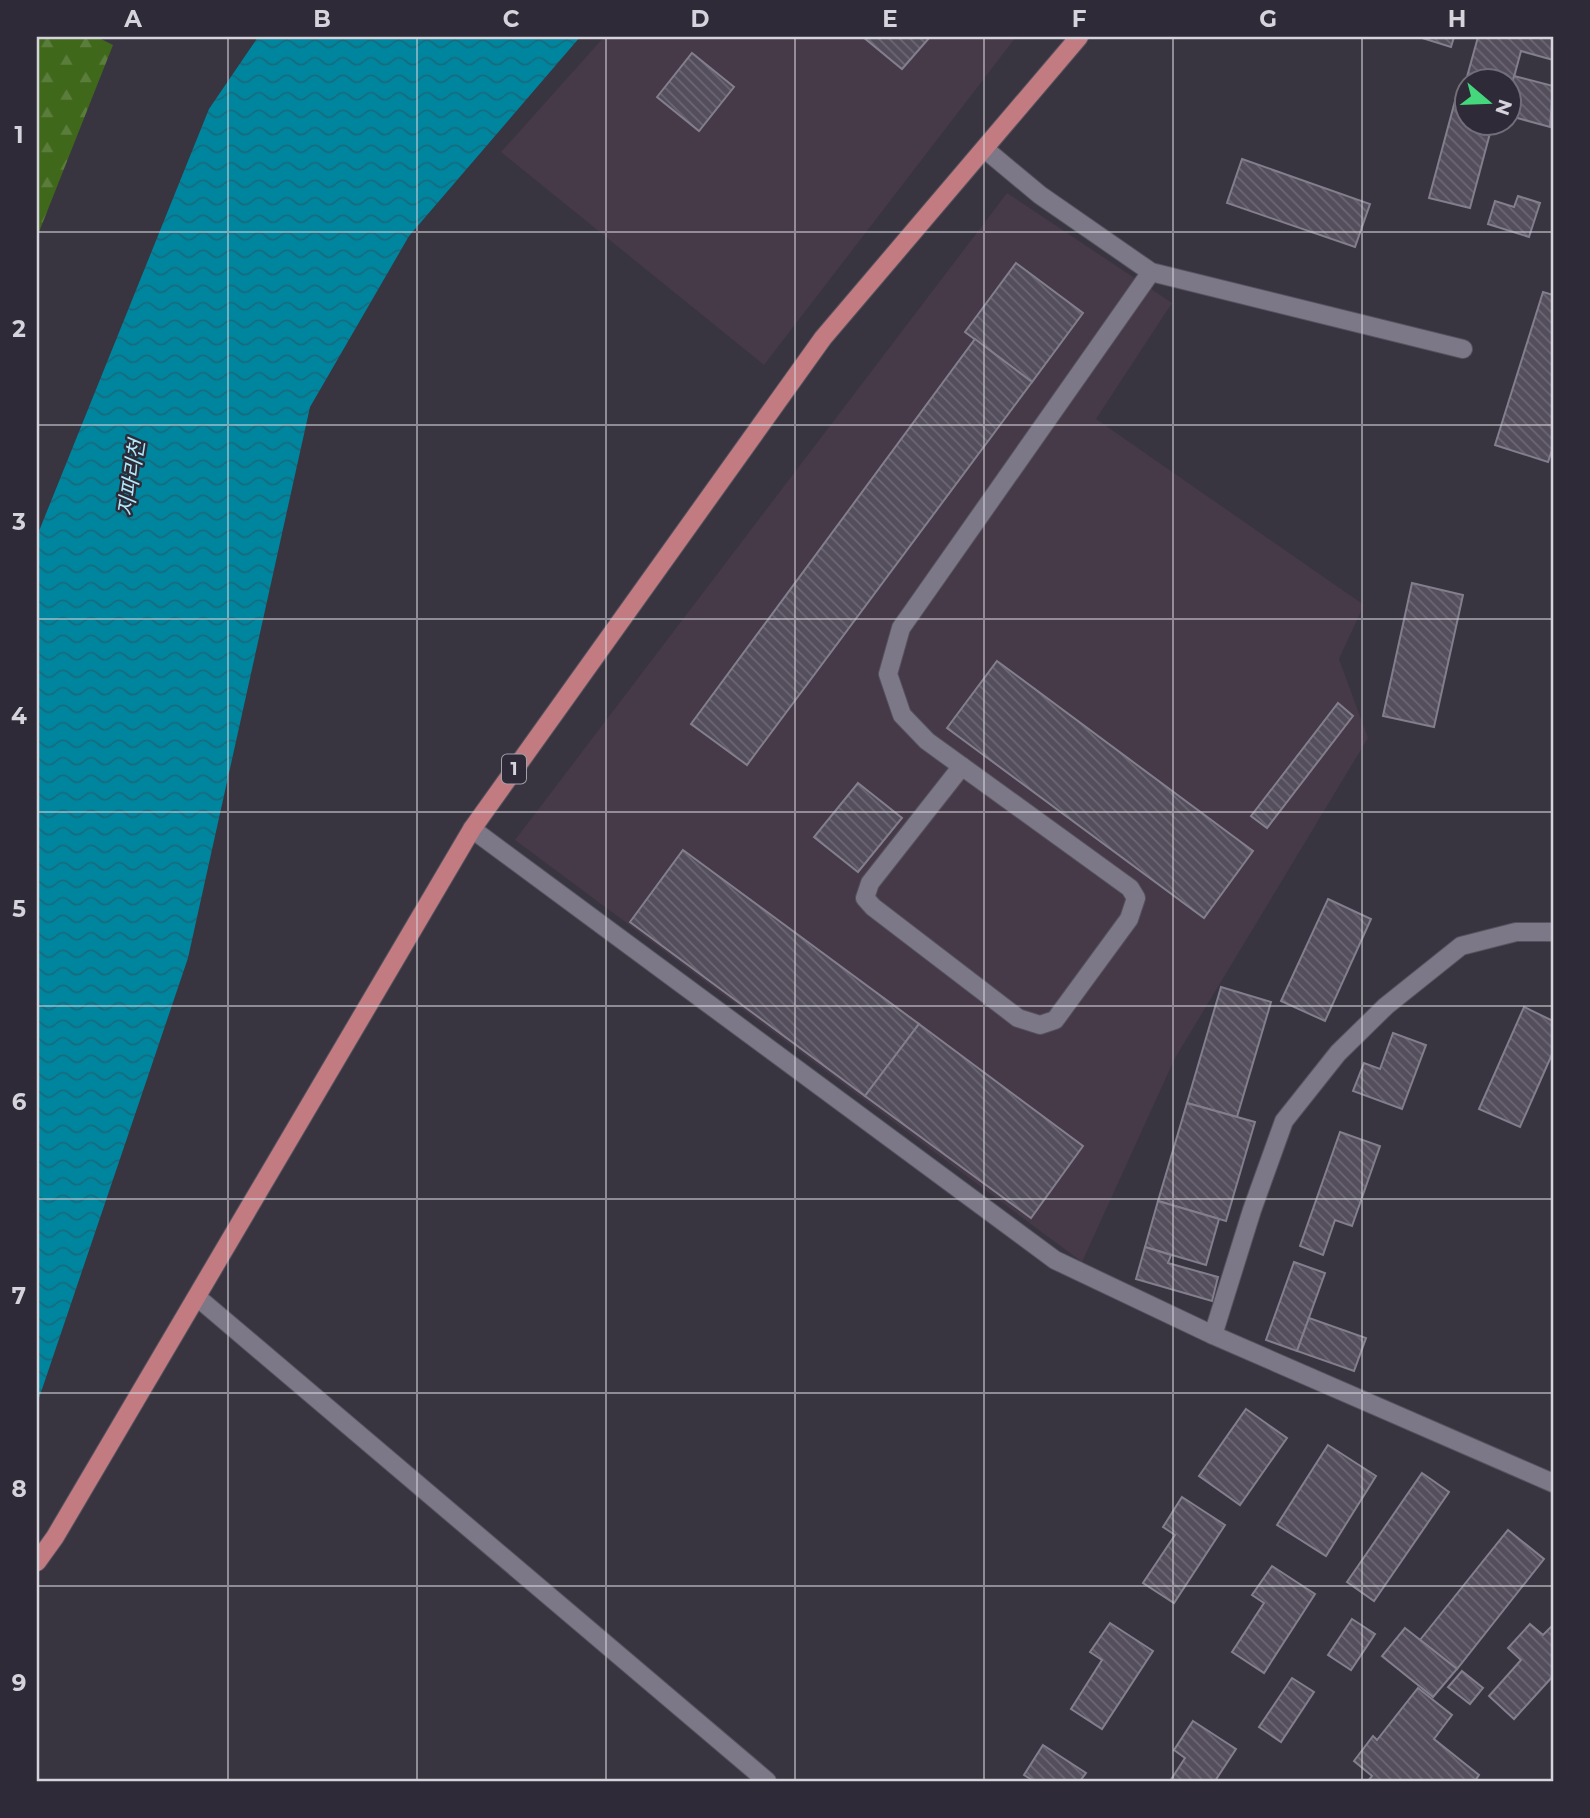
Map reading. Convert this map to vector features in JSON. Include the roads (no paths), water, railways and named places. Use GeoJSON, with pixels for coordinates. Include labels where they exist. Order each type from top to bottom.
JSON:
{"type":"FeatureCollection","features":[{"type":"Feature","properties":{"kind":"main road","name":"1"},"geometry":{"type":"LineString","coordinates":[[37,1562],[55,1537],[472,829],[823,338],[986,150],[1079,37]]}},
{"type":"Feature","properties":{"kind":"street"},"geometry":{"type":"LineString","coordinates":[[986,150],[1040,195],[1152,272],[1463,349]]}},
{"type":"Feature","properties":{"kind":"street"},"geometry":{"type":"LineString","coordinates":[[962,766],[870,883],[865,898],[873,907],[1018,1018],[1040,1025],[1055,1020],[1129,919],[1136,898],[1130,888],[962,766],[927,741],[902,715],[888,674],[901,628],[1152,272]]}},
{"type":"Feature","properties":{"kind":"street"},"geometry":{"type":"LineString","coordinates":[[472,829],[1055,1260],[1213,1335],[1553,1483]]}},
{"type":"Feature","properties":{"kind":"street"},"geometry":{"type":"LineString","coordinates":[[1213,1335],[1252,1210],[1284,1121],[1338,1053],[1386,1006],[1461,946],[1516,932],[1553,932]]}},
{"type":"Feature","properties":{"kind":"street"},"geometry":{"type":"LineString","coordinates":[[197,1297],[768,1781]]}},
{"type":"Feature","properties":{"kind":"water","name":"지파리천"},"geometry":{"type":"Polygon","coordinates":[[[258,37],[580,37],[409,236],[310,407],[188,958],[37,1404],[37,536],[209,109],[258,37]]]}}]}
